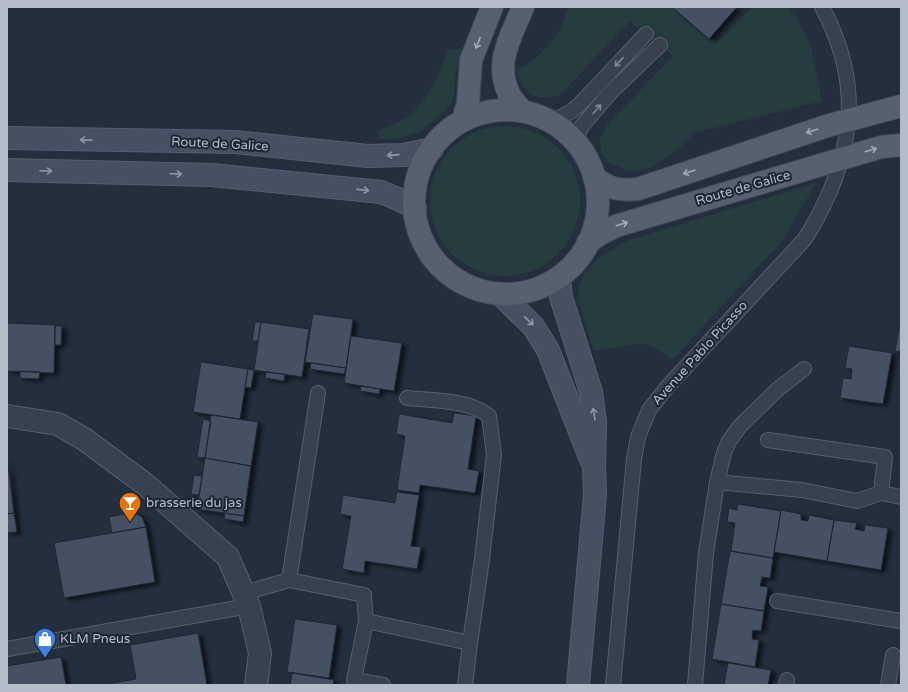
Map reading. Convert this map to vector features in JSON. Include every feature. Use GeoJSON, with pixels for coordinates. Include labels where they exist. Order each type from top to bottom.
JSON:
{"type":"FeatureCollection","features":[{"type":"Feature","properties":{"kind":"main road"},"geometry":{"type":"LineString","coordinates":[[463,120],[468,103],[471,60],[492,7]]}},
{"type":"Feature","properties":{"kind":"main road"},"geometry":{"type":"LineString","coordinates":[[522,111],[510,95],[503,76],[503,61],[523,7]]}},
{"type":"Feature","properties":{"kind":"main road"},"geometry":{"type":"LineString","coordinates":[[594,177],[607,187],[625,190],[638,189],[849,119],[901,106]]}},
{"type":"Feature","properties":{"kind":"main road"},"geometry":{"type":"LineString","coordinates":[[492,111],[522,111],[552,122],[576,141],[592,167],[599,197],[595,228],[582,256],[559,278],[531,291],[500,294],[471,288],[446,272],[426,249],[416,221],[414,192],[422,163],[439,138],[463,120],[492,111]]}},
{"type":"Feature","properties":{"kind":"main road","name":"Route de Galice"},"geometry":{"type":"LineString","coordinates":[[7,138],[235,142],[368,156],[404,155],[432,149]]}},
{"type":"Feature","properties":{"kind":"main road","name":"Route de Galice"},"geometry":{"type":"LineString","coordinates":[[588,242],[616,226],[881,147],[901,145]]}},
{"type":"Feature","properties":{"kind":"main road"},"geometry":{"type":"LineString","coordinates":[[7,170],[211,175],[234,177],[381,192],[415,208]]}},
{"type":"Feature","properties":{"kind":"main road"},"geometry":{"type":"LineString","coordinates":[[559,278],[561,298],[590,392],[595,422],[595,495],[578,685]]}},
{"type":"Feature","properties":{"kind":"main road"},"geometry":{"type":"LineString","coordinates":[[500,294],[533,326],[548,350],[594,466]]}},
{"type":"Feature","properties":{"kind":"street"},"geometry":{"type":"LineString","coordinates":[[7,416],[58,424],[84,440],[145,484],[228,557],[247,600],[260,653],[256,685]]}},
{"type":"Feature","properties":{"kind":"lane","name":"Avenue Pablo Picasso"},"geometry":{"type":"LineString","coordinates":[[613,685],[634,459],[638,437],[649,410],[678,375],[804,240],[813,226],[838,173],[849,119],[847,82],[841,50],[822,7]]}},
{"type":"Feature","properties":{"kind":"lane"},"geometry":{"type":"LineString","coordinates":[[552,122],[572,111],[580,104],[646,34]]}},
{"type":"Feature","properties":{"kind":"lane"},"geometry":{"type":"LineString","coordinates":[[576,141],[581,127],[610,93],[660,45]]}},
{"type":"Feature","properties":{"kind":"lane"},"geometry":{"type":"LineString","coordinates":[[695,685],[706,553],[716,482],[727,447],[740,426],[778,389],[804,369]]}},
{"type":"Feature","properties":{"kind":"lane"},"geometry":{"type":"LineString","coordinates":[[289,580],[318,393]]}},
{"type":"Feature","properties":{"kind":"lane"},"geometry":{"type":"LineString","coordinates":[[407,398],[462,404],[481,410],[489,416],[494,454],[465,685]]}},
{"type":"Feature","properties":{"kind":"lane"},"geometry":{"type":"LineString","coordinates":[[768,440],[885,457],[881,493]]}},
{"type":"Feature","properties":{"kind":"lane"},"geometry":{"type":"LineString","coordinates":[[716,482],[802,490],[857,501],[881,493],[901,497]]}},
{"type":"Feature","properties":{"kind":"lane"},"geometry":{"type":"LineString","coordinates":[[7,649],[247,600],[289,580],[364,595],[366,621],[354,680],[383,685]]}},
{"type":"Feature","properties":{"kind":"lane"},"geometry":{"type":"LineString","coordinates":[[777,602],[901,621]]}},
{"type":"Feature","properties":{"kind":"lane"},"geometry":{"type":"LineString","coordinates":[[366,621],[470,643]]}},
{"type":"Feature","properties":{"kind":"lane"},"geometry":{"type":"LineString","coordinates":[[888,685],[893,655]]}},
{"type":"Feature","properties":{"kind":"green space"},"geometry":{"type":"Polygon","coordinates":[[[568,7],[671,7],[716,44],[752,7],[788,7],[799,22],[811,47],[822,101],[694,133],[676,151],[648,169],[629,171],[607,162],[601,151],[600,138],[607,125],[673,56],[630,21],[560,95],[543,97],[531,94],[523,85],[516,69],[527,65],[550,44],[563,24],[568,7]]]}},
{"type":"Feature","properties":{"kind":"green space"},"geometry":{"type":"Polygon","coordinates":[[[449,49],[462,49],[451,104],[443,113],[420,132],[397,139],[379,139],[379,131],[407,117],[421,103],[432,86],[449,49]]]}},
{"type":"Feature","properties":{"kind":"green space"},"geometry":{"type":"Polygon","coordinates":[[[498,126],[512,126],[527,129],[540,135],[553,143],[563,153],[577,179],[580,201],[579,216],[574,230],[563,249],[553,259],[527,273],[512,276],[498,276],[483,273],[470,267],[457,259],[447,249],[433,223],[430,208],[430,194],[433,179],[439,166],[447,153],[457,143],[483,129],[498,126]]]}},
{"type":"Feature","properties":{"kind":"green space"},"geometry":{"type":"Polygon","coordinates":[[[816,183],[781,242],[672,360],[655,347],[643,344],[594,351],[578,300],[579,286],[585,272],[601,256],[629,240],[816,183]]]}},
{"type":"Feature","properties":{"kind":"building"},"geometry":{"type":"Polygon","coordinates":[[[672,7],[737,7],[709,39],[672,7]]]}},
{"type":"Feature","properties":{"kind":"building"},"geometry":{"type":"Polygon","coordinates":[[[313,314],[353,319],[346,368],[305,362],[313,314]]]}},
{"type":"Feature","properties":{"kind":"building"},"geometry":{"type":"Polygon","coordinates":[[[901,317],[901,352],[895,351],[901,317]]]}},
{"type":"Feature","properties":{"kind":"building"},"geometry":{"type":"Polygon","coordinates":[[[255,322],[261,322],[258,341],[252,341],[255,322]]]}},
{"type":"Feature","properties":{"kind":"building"},"geometry":{"type":"Polygon","coordinates":[[[261,322],[309,329],[302,377],[254,370],[261,322]]]}},
{"type":"Feature","properties":{"kind":"building"},"geometry":{"type":"Polygon","coordinates":[[[7,323],[55,325],[54,373],[7,371],[7,323]]]}},
{"type":"Feature","properties":{"kind":"building"},"geometry":{"type":"Polygon","coordinates":[[[55,326],[62,326],[61,345],[55,345],[55,326]]]}},
{"type":"Feature","properties":{"kind":"building"},"geometry":{"type":"Polygon","coordinates":[[[351,336],[402,343],[394,391],[344,383],[351,336]]]}},
{"type":"Feature","properties":{"kind":"building"},"geometry":{"type":"Polygon","coordinates":[[[849,346],[892,353],[883,404],[840,398],[843,378],[851,379],[852,369],[845,368],[849,346]]]}},
{"type":"Feature","properties":{"kind":"building"},"geometry":{"type":"Polygon","coordinates":[[[201,362],[248,369],[240,419],[193,412],[201,362]]]}},
{"type":"Feature","properties":{"kind":"building"},"geometry":{"type":"Polygon","coordinates":[[[311,363],[346,368],[344,374],[310,369],[311,363]]]}},
{"type":"Feature","properties":{"kind":"building"},"geometry":{"type":"Polygon","coordinates":[[[248,369],[254,370],[251,388],[245,387],[248,369]]]}},
{"type":"Feature","properties":{"kind":"building"},"geometry":{"type":"Polygon","coordinates":[[[20,371],[40,372],[39,379],[20,378],[20,371]]]}},
{"type":"Feature","properties":{"kind":"building"},"geometry":{"type":"Polygon","coordinates":[[[266,372],[285,374],[284,381],[265,378],[266,372]]]}},
{"type":"Feature","properties":{"kind":"building"},"geometry":{"type":"Polygon","coordinates":[[[361,386],[380,389],[379,394],[360,391],[361,386]]]}},
{"type":"Feature","properties":{"kind":"building"},"geometry":{"type":"Polygon","coordinates":[[[454,413],[476,416],[468,469],[479,471],[475,493],[420,485],[419,493],[397,490],[405,436],[396,434],[399,414],[452,423],[454,413]]]}},
{"type":"Feature","properties":{"kind":"building"},"geometry":{"type":"Polygon","coordinates":[[[211,415],[258,422],[251,466],[205,458],[211,415]]]}},
{"type":"Feature","properties":{"kind":"building"},"geometry":{"type":"Polygon","coordinates":[[[203,419],[211,421],[205,458],[197,457],[203,419]]]}},
{"type":"Feature","properties":{"kind":"building"},"geometry":{"type":"Polygon","coordinates":[[[7,458],[14,513],[7,514],[7,458]]]}},
{"type":"Feature","properties":{"kind":"building"},"geometry":{"type":"Polygon","coordinates":[[[205,458],[251,466],[244,516],[197,509],[205,458]]]}},
{"type":"Feature","properties":{"kind":"building"},"geometry":{"type":"Polygon","coordinates":[[[194,475],[202,476],[199,495],[191,494],[194,475]]]}},
{"type":"Feature","properties":{"kind":"building"},"geometry":{"type":"Polygon","coordinates":[[[397,492],[419,495],[411,546],[421,547],[417,569],[365,561],[364,573],[342,569],[351,516],[340,514],[343,495],[395,503],[397,492]]]}},
{"type":"Feature","properties":{"kind":"building"},"geometry":{"type":"Polygon","coordinates":[[[738,504],[781,511],[773,558],[731,551],[735,523],[727,522],[729,508],[737,510],[738,504]]]}},
{"type":"Feature","properties":{"kind":"building"},"geometry":{"type":"Polygon","coordinates":[[[781,510],[801,514],[801,520],[808,521],[809,515],[834,520],[827,561],[774,552],[781,510]]]}},
{"type":"Feature","properties":{"kind":"building"},"geometry":{"type":"Polygon","coordinates":[[[14,513],[17,532],[7,533],[7,514],[14,513]]]}},
{"type":"Feature","properties":{"kind":"building"},"geometry":{"type":"Polygon","coordinates":[[[135,513],[142,517],[146,527],[112,533],[109,517],[135,513]]]}},
{"type":"Feature","properties":{"kind":"building"},"geometry":{"type":"Polygon","coordinates":[[[225,513],[244,516],[243,522],[224,519],[225,513]]]}},
{"type":"Feature","properties":{"kind":"building"},"geometry":{"type":"Polygon","coordinates":[[[834,520],[857,523],[855,529],[864,531],[865,525],[888,528],[881,570],[827,561],[834,520]]]}},
{"type":"Feature","properties":{"kind":"building"},"geometry":{"type":"Polygon","coordinates":[[[146,527],[155,582],[64,598],[54,543],[146,527]]]}},
{"type":"Feature","properties":{"kind":"building"},"geometry":{"type":"Polygon","coordinates":[[[730,551],[773,558],[770,578],[762,577],[760,586],[768,587],[764,611],[721,604],[730,551]]]}},
{"type":"Feature","properties":{"kind":"building"},"geometry":{"type":"Polygon","coordinates":[[[721,604],[764,611],[761,631],[753,630],[752,639],[759,640],[755,667],[712,659],[721,604]]]}},
{"type":"Feature","properties":{"kind":"building"},"geometry":{"type":"Polygon","coordinates":[[[295,619],[337,625],[329,678],[287,672],[295,619]]]}},
{"type":"Feature","properties":{"kind":"building"},"geometry":{"type":"Polygon","coordinates":[[[198,633],[207,685],[103,685],[136,679],[130,645],[198,633]]]}},
{"type":"Feature","properties":{"kind":"building"},"geometry":{"type":"Polygon","coordinates":[[[61,657],[66,685],[7,685],[7,666],[61,657]]]}},
{"type":"Feature","properties":{"kind":"building"},"geometry":{"type":"Polygon","coordinates":[[[728,663],[771,670],[768,685],[724,685],[728,663]]]}},
{"type":"Feature","properties":{"kind":"building"},"geometry":{"type":"Polygon","coordinates":[[[292,673],[334,680],[333,685],[290,685],[292,673]]]}},
{"type":"Feature","properties":{"kind":"place","name":"brasserie du jas"},"geometry":{"type":"Point","coordinates":[130,522]}},
{"type":"Feature","properties":{"kind":"place","name":"KLM Pneus"},"geometry":{"type":"Point","coordinates":[45,658]}}]}
